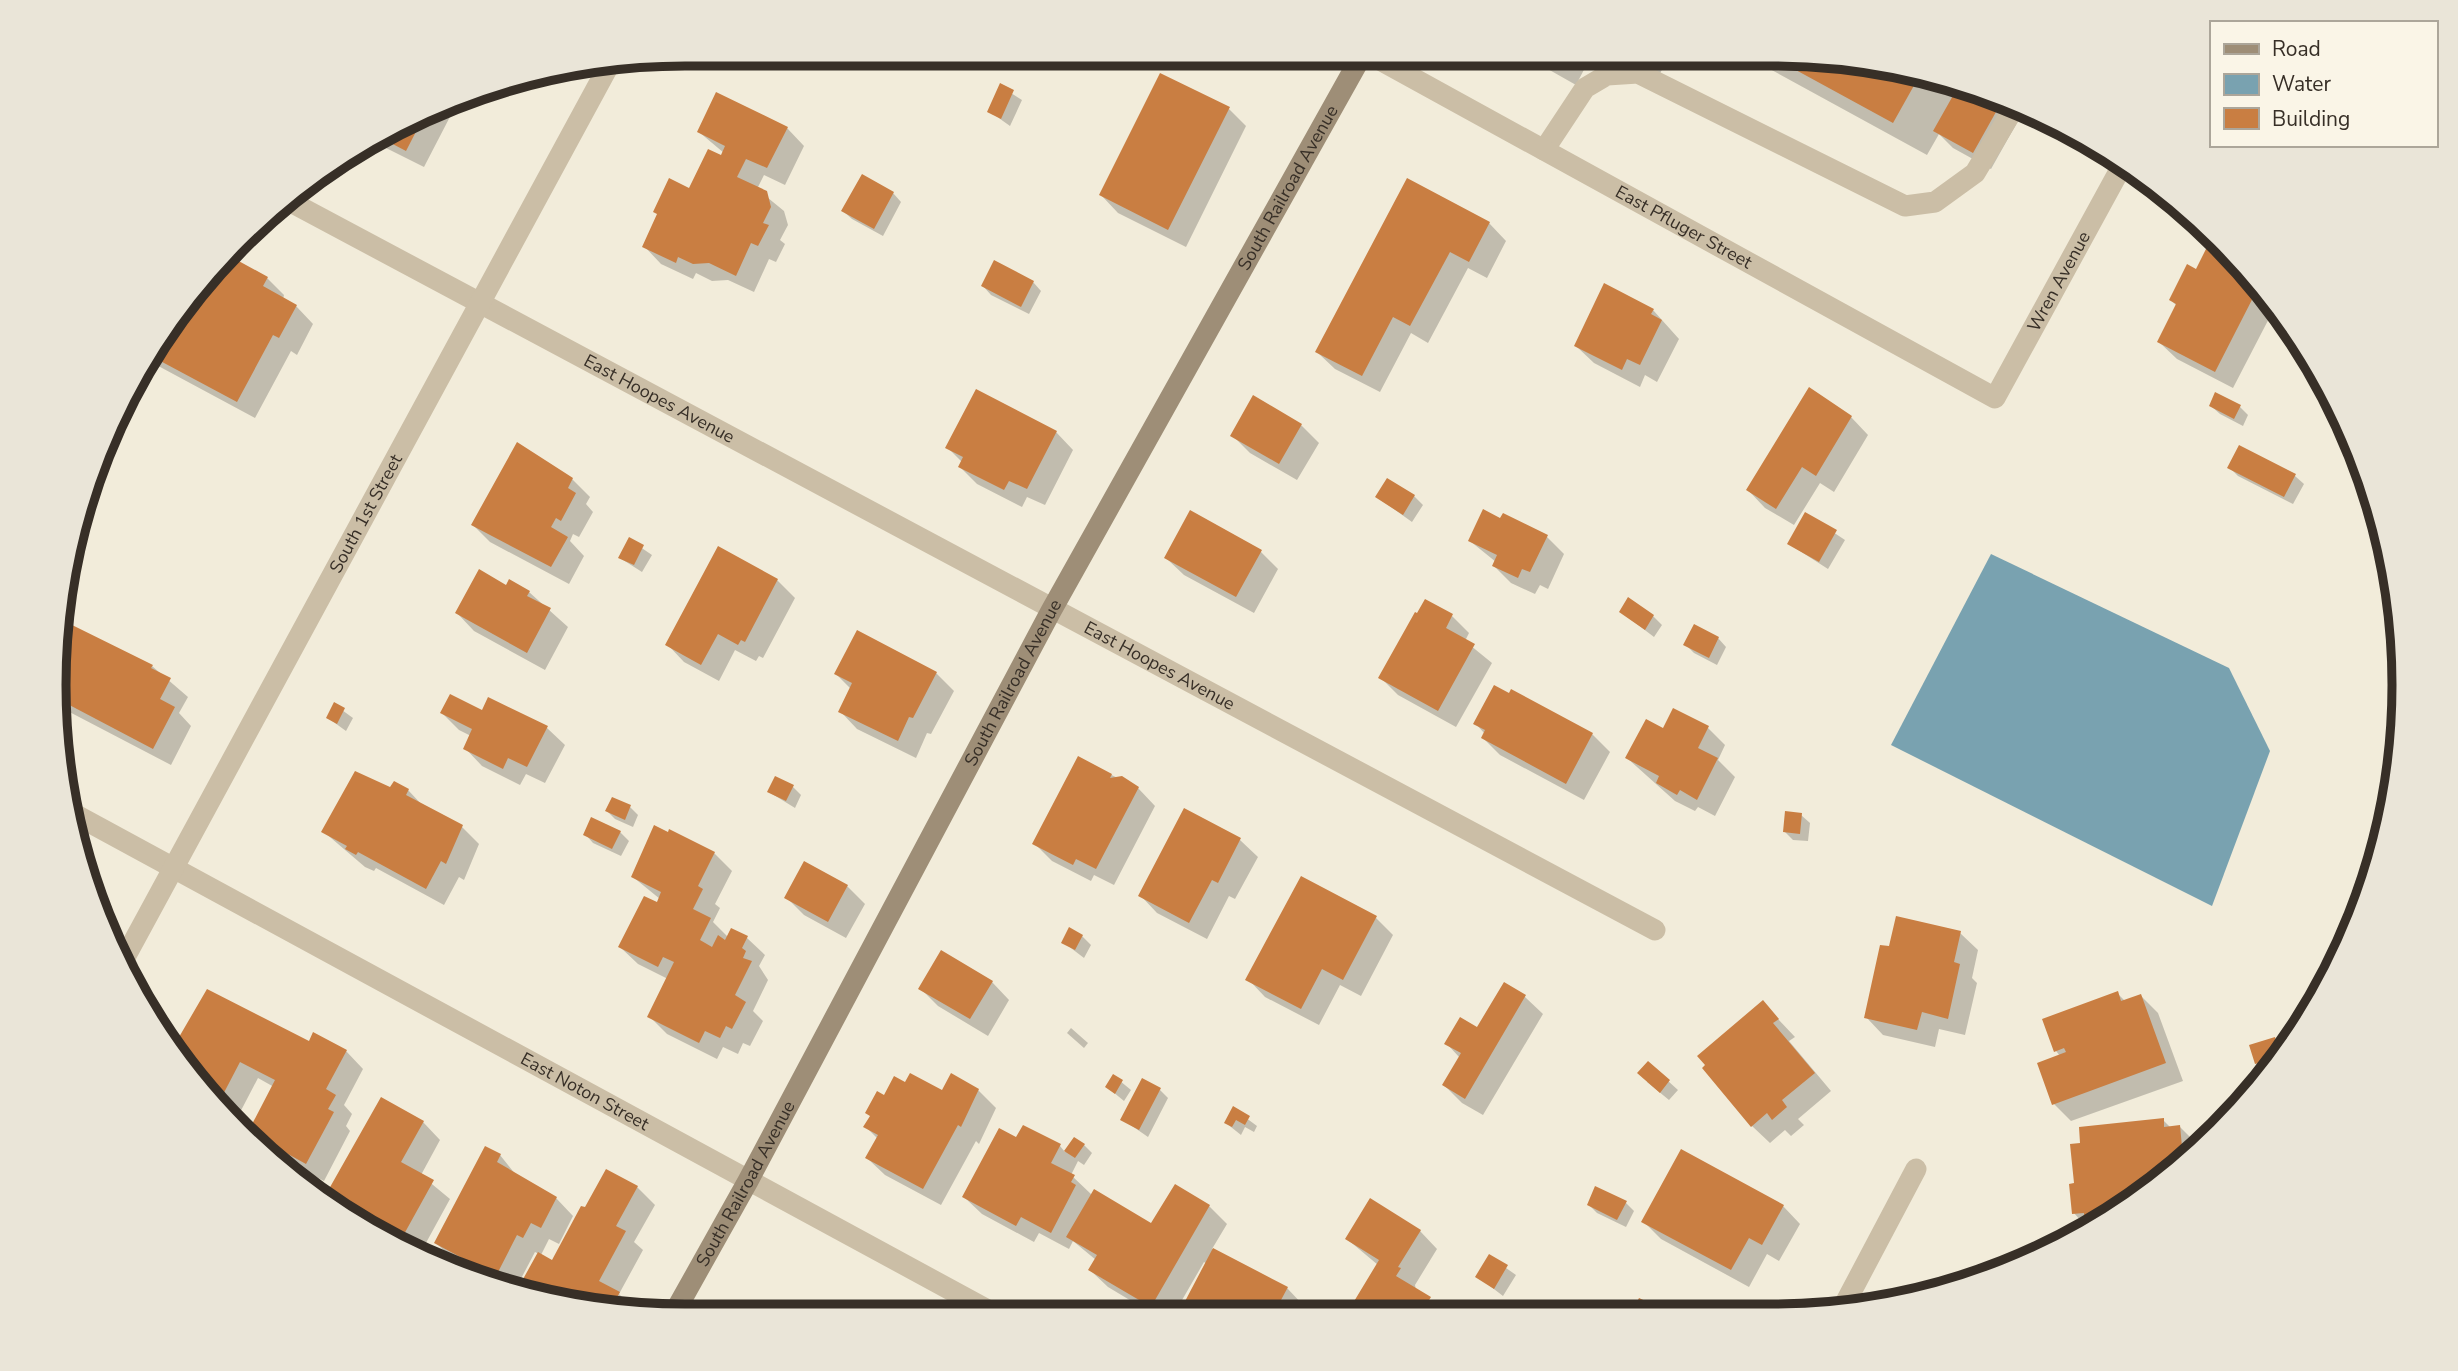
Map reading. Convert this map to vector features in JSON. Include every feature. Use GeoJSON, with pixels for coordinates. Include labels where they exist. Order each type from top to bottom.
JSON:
{"type":"FeatureCollection","features":[{"type":"Feature","properties":{"kind":"street","name":"South Railroad Avenue"},"geometry":{"type":"LineString","coordinates":[[679,1304],[748,1181],[1051,611],[1356,66]]}},
{"type":"Feature","properties":{"kind":"street","name":"East Pfluger Street"},"geometry":{"type":"LineString","coordinates":[[1391,66],[1995,398]]}},
{"type":"Feature","properties":{"kind":"street","name":"South 1st Street"},"geometry":{"type":"LineString","coordinates":[[127,953],[605,72]]}},
{"type":"Feature","properties":{"kind":"street"},"geometry":{"type":"LineString","coordinates":[[1544,150],[1585,88],[1607,75],[1638,73],[1905,206],[1935,202],[1975,173],[2010,114]]}},
{"type":"Feature","properties":{"kind":"street","name":"Wren Avenue"},"geometry":{"type":"LineString","coordinates":[[1995,398],[2118,173]]}},
{"type":"Feature","properties":{"kind":"street","name":"East Hoopes Avenue"},"geometry":{"type":"LineString","coordinates":[[296,205],[1051,611],[1655,930]]}},
{"type":"Feature","properties":{"kind":"street","name":"East Noton Street"},"geometry":{"type":"LineString","coordinates":[[81,818],[976,1304]]}},
{"type":"Feature","properties":{"kind":"street"},"geometry":{"type":"LineString","coordinates":[[1847,1300],[1916,1169]]}},
{"type":"Feature","properties":{"kind":"water"},"geometry":{"type":"Polygon","coordinates":[[[1991,554],[2229,668],[2270,751],[2212,906],[1891,745],[1991,554]]]}},
{"type":"Feature","properties":{"kind":"building"},"geometry":{"type":"Polygon","coordinates":[[[1790,67],[1853,72],[1915,84],[1893,123],[1790,67]]]}},
{"type":"Feature","properties":{"kind":"building"},"geometry":{"type":"Polygon","coordinates":[[[1160,73],[1230,107],[1168,230],[1099,195],[1160,73]]]}},
{"type":"Feature","properties":{"kind":"building"},"geometry":{"type":"Polygon","coordinates":[[[1000,83],[1014,90],[1001,119],[987,112],[1000,83]]]}},
{"type":"Feature","properties":{"kind":"building"},"geometry":{"type":"Polygon","coordinates":[[[716,92],[788,127],[767,168],[746,159],[737,177],[767,191],[771,207],[763,223],[769,225],[758,246],[751,243],[736,276],[709,263],[693,264],[678,257],[676,263],[642,247],[657,214],[653,212],[669,178],[689,188],[708,149],[721,155],[725,146],[697,132],[716,92]]]}},
{"type":"Feature","properties":{"kind":"building"},"geometry":{"type":"Polygon","coordinates":[[[1954,94],[1997,109],[1973,153],[1933,131],[1954,94]]]}},
{"type":"Feature","properties":{"kind":"building"},"geometry":{"type":"Polygon","coordinates":[[[418,127],[406,151],[389,142],[418,127]]]}},
{"type":"Feature","properties":{"kind":"building"},"geometry":{"type":"Polygon","coordinates":[[[862,174],[894,192],[874,229],[841,211],[862,174]]]}},
{"type":"Feature","properties":{"kind":"building"},"geometry":{"type":"Polygon","coordinates":[[[1407,178],[1490,222],[1469,262],[1450,252],[1410,326],[1393,317],[1362,376],[1315,352],[1407,178]]]}},
{"type":"Feature","properties":{"kind":"building"},"geometry":{"type":"Polygon","coordinates":[[[2208,246],[2254,296],[2215,372],[2157,342],[2176,304],[2169,300],[2187,264],[2196,269],[2208,246]]]}},
{"type":"Feature","properties":{"kind":"building"},"geometry":{"type":"Polygon","coordinates":[[[237,260],[268,277],[263,286],[297,305],[279,338],[273,335],[237,402],[159,360],[194,309],[237,260]]]}},
{"type":"Feature","properties":{"kind":"building"},"geometry":{"type":"Polygon","coordinates":[[[994,260],[1034,281],[1021,307],[981,286],[994,260]]]}},
{"type":"Feature","properties":{"kind":"building"},"geometry":{"type":"Polygon","coordinates":[[[1604,283],[1654,309],[1651,314],[1662,320],[1640,365],[1627,359],[1622,370],[1574,346],[1604,283]]]}},
{"type":"Feature","properties":{"kind":"building"},"geometry":{"type":"Polygon","coordinates":[[[1809,387],[1852,416],[1816,476],[1802,467],[1776,509],[1746,490],[1809,387]]]}},
{"type":"Feature","properties":{"kind":"building"},"geometry":{"type":"Polygon","coordinates":[[[976,389],[1057,431],[1027,489],[1009,481],[1004,490],[958,467],[963,457],[945,448],[976,389]]]}},
{"type":"Feature","properties":{"kind":"building"},"geometry":{"type":"Polygon","coordinates":[[[2215,392],[2241,405],[2234,419],[2209,406],[2215,392]]]}},
{"type":"Feature","properties":{"kind":"building"},"geometry":{"type":"Polygon","coordinates":[[[1253,395],[1302,424],[1279,464],[1230,436],[1253,395]]]}},
{"type":"Feature","properties":{"kind":"building"},"geometry":{"type":"Polygon","coordinates":[[[517,442],[573,478],[568,488],[576,493],[561,521],[556,518],[551,527],[568,537],[551,567],[471,525],[517,442]]]}},
{"type":"Feature","properties":{"kind":"building"},"geometry":{"type":"Polygon","coordinates":[[[2239,445],[2296,474],[2284,497],[2227,468],[2239,445]]]}},
{"type":"Feature","properties":{"kind":"building"},"geometry":{"type":"Polygon","coordinates":[[[1387,478],[1415,495],[1403,515],[1375,497],[1387,478]]]}},
{"type":"Feature","properties":{"kind":"building"},"geometry":{"type":"Polygon","coordinates":[[[1483,509],[1500,518],[1503,513],[1548,535],[1530,572],[1522,569],[1518,578],[1492,566],[1497,555],[1468,541],[1483,509]]]}},
{"type":"Feature","properties":{"kind":"building"},"geometry":{"type":"Polygon","coordinates":[[[1190,510],[1262,550],[1236,597],[1164,558],[1190,510]]]}},
{"type":"Feature","properties":{"kind":"building"},"geometry":{"type":"Polygon","coordinates":[[[1805,512],[1837,530],[1819,562],[1787,544],[1805,512]]]}},
{"type":"Feature","properties":{"kind":"building"},"geometry":{"type":"Polygon","coordinates":[[[629,537],[644,545],[634,565],[618,558],[629,537]]]}},
{"type":"Feature","properties":{"kind":"building"},"geometry":{"type":"Polygon","coordinates":[[[718,546],[778,579],[745,642],[741,640],[738,645],[718,634],[701,665],[665,645],[718,546]]]}},
{"type":"Feature","properties":{"kind":"building"},"geometry":{"type":"Polygon","coordinates":[[[479,569],[506,585],[509,579],[530,591],[527,596],[551,608],[527,653],[455,613],[479,569]]]}},
{"type":"Feature","properties":{"kind":"building"},"geometry":{"type":"Polygon","coordinates":[[[1628,597],[1654,615],[1645,630],[1619,612],[1628,597]]]}},
{"type":"Feature","properties":{"kind":"building"},"geometry":{"type":"Polygon","coordinates":[[[1425,599],[1453,614],[1446,628],[1475,644],[1438,711],[1378,678],[1425,599]]]}},
{"type":"Feature","properties":{"kind":"building"},"geometry":{"type":"Polygon","coordinates":[[[70,624],[153,665],[151,668],[171,678],[160,699],[175,707],[153,749],[67,704],[70,624]]]}},
{"type":"Feature","properties":{"kind":"building"},"geometry":{"type":"Polygon","coordinates":[[[1694,624],[1719,637],[1709,658],[1683,645],[1694,624]]]}},
{"type":"Feature","properties":{"kind":"building"},"geometry":{"type":"Polygon","coordinates":[[[857,630],[937,672],[913,718],[909,717],[898,741],[838,712],[852,683],[834,674],[857,630]]]}},
{"type":"Feature","properties":{"kind":"building"},"geometry":{"type":"Polygon","coordinates":[[[1494,685],[1509,693],[1511,689],[1593,733],[1566,784],[1481,738],[1485,730],[1473,724],[1494,685]]]}},
{"type":"Feature","properties":{"kind":"building"},"geometry":{"type":"Polygon","coordinates":[[[450,694],[482,710],[488,697],[548,726],[527,767],[508,758],[503,769],[463,749],[472,729],[440,713],[450,694]]]}},
{"type":"Feature","properties":{"kind":"building"},"geometry":{"type":"Polygon","coordinates":[[[334,702],[345,708],[337,724],[326,718],[334,702]]]}},
{"type":"Feature","properties":{"kind":"building"},"geometry":{"type":"Polygon","coordinates":[[[1673,708],[1709,726],[1698,748],[1718,758],[1697,800],[1680,790],[1677,795],[1656,783],[1659,776],[1625,758],[1646,719],[1663,728],[1673,708]]]}},
{"type":"Feature","properties":{"kind":"building"},"geometry":{"type":"Polygon","coordinates":[[[1078,756],[1112,774],[1110,778],[1122,776],[1139,787],[1096,869],[1076,859],[1073,865],[1032,844],[1078,756]]]}},
{"type":"Feature","properties":{"kind":"building"},"geometry":{"type":"Polygon","coordinates":[[[355,771],[390,787],[394,781],[409,789],[406,795],[463,825],[446,864],[441,861],[426,889],[358,852],[356,855],[345,849],[347,846],[321,832],[355,771]]]}},
{"type":"Feature","properties":{"kind":"building"},"geometry":{"type":"Polygon","coordinates":[[[775,776],[794,785],[786,801],[767,792],[775,776]]]}},
{"type":"Feature","properties":{"kind":"building"},"geometry":{"type":"Polygon","coordinates":[[[612,797],[631,805],[625,820],[605,811],[612,797]]]}},
{"type":"Feature","properties":{"kind":"building"},"geometry":{"type":"Polygon","coordinates":[[[1184,808],[1241,838],[1218,883],[1212,880],[1189,923],[1138,896],[1184,808]]]}},
{"type":"Feature","properties":{"kind":"building"},"geometry":{"type":"Polygon","coordinates":[[[1785,811],[1802,813],[1800,834],[1783,832],[1785,811]]]}},
{"type":"Feature","properties":{"kind":"building"},"geometry":{"type":"Polygon","coordinates":[[[591,817],[621,831],[612,849],[583,835],[591,817]]]}},
{"type":"Feature","properties":{"kind":"building"},"geometry":{"type":"Polygon","coordinates":[[[654,825],[668,832],[669,829],[715,852],[698,886],[703,889],[693,909],[711,918],[700,940],[712,947],[718,935],[725,940],[731,928],[748,936],[742,948],[746,951],[743,958],[752,961],[735,995],[746,1002],[732,1029],[726,1026],[720,1038],[705,1031],[699,1043],[647,1017],[674,962],[663,957],[658,967],[618,947],[644,896],[657,902],[661,892],[631,877],[654,825]]]}},
{"type":"Feature","properties":{"kind":"building"},"geometry":{"type":"Polygon","coordinates":[[[804,861],[848,885],[828,922],[784,898],[804,861]]]}},
{"type":"Feature","properties":{"kind":"building"},"geometry":{"type":"Polygon","coordinates":[[[1301,876],[1377,916],[1343,980],[1322,969],[1301,1009],[1245,980],[1301,876]]]}},
{"type":"Feature","properties":{"kind":"building"},"geometry":{"type":"Polygon","coordinates":[[[1896,916],[1961,931],[1954,962],[1960,964],[1948,1019],[1922,1012],[1917,1030],[1864,1018],[1880,945],[1889,946],[1896,916]]]}},
{"type":"Feature","properties":{"kind":"building"},"geometry":{"type":"Polygon","coordinates":[[[1069,927],[1083,935],[1075,950],[1061,943],[1069,927]]]}},
{"type":"Feature","properties":{"kind":"building"},"geometry":{"type":"Polygon","coordinates":[[[941,950],[993,981],[970,1019],[918,989],[941,950]]]}},
{"type":"Feature","properties":{"kind":"building"},"geometry":{"type":"Polygon","coordinates":[[[1504,982],[1526,995],[1465,1099],[1442,1085],[1461,1053],[1444,1044],[1460,1017],[1477,1027],[1504,982]]]}},
{"type":"Feature","properties":{"kind":"building"},"geometry":{"type":"Polygon","coordinates":[[[207,989],[309,1041],[313,1032],[347,1050],[326,1089],[336,1095],[328,1109],[334,1112],[306,1164],[270,1144],[251,1126],[275,1080],[240,1062],[222,1096],[178,1039],[207,989]]]}},
{"type":"Feature","properties":{"kind":"building"},"geometry":{"type":"Polygon","coordinates":[[[2118,991],[2121,1001],[2141,994],[2166,1063],[2052,1105],[2037,1063],[2066,1052],[2064,1048],[2054,1052],[2042,1019],[2118,991]]]}},
{"type":"Feature","properties":{"kind":"building"},"geometry":{"type":"Polygon","coordinates":[[[1763,1000],[1779,1019],[1773,1023],[1815,1073],[1782,1100],[1787,1107],[1772,1120],[1767,1113],[1751,1127],[1702,1068],[1705,1065],[1697,1056],[1763,1000]]]}},
{"type":"Feature","properties":{"kind":"building"},"geometry":{"type":"Polygon","coordinates":[[[2275,1037],[2277,1043],[2264,1061],[2255,1064],[2249,1045],[2275,1037]]]}},
{"type":"Feature","properties":{"kind":"building"},"geometry":{"type":"Polygon","coordinates":[[[1648,1061],[1670,1080],[1660,1093],[1637,1073],[1648,1061]]]}},
{"type":"Feature","properties":{"kind":"building"},"geometry":{"type":"Polygon","coordinates":[[[910,1073],[942,1090],[951,1073],[979,1089],[961,1127],[958,1125],[923,1189],[865,1158],[878,1135],[863,1127],[870,1116],[865,1113],[877,1091],[884,1095],[894,1076],[905,1082],[910,1073]]]}},
{"type":"Feature","properties":{"kind":"building"},"geometry":{"type":"Polygon","coordinates":[[[1113,1074],[1123,1080],[1115,1094],[1105,1087],[1113,1074]]]}},
{"type":"Feature","properties":{"kind":"building"},"geometry":{"type":"Polygon","coordinates":[[[1142,1078],[1161,1088],[1139,1130],[1120,1120],[1142,1078]]]}},
{"type":"Feature","properties":{"kind":"building"},"geometry":{"type":"Polygon","coordinates":[[[381,1097],[424,1121],[401,1162],[434,1180],[403,1236],[328,1190],[381,1097]]]}},
{"type":"Feature","properties":{"kind":"building"},"geometry":{"type":"Polygon","coordinates":[[[1233,1106],[1250,1116],[1245,1125],[1236,1120],[1232,1127],[1224,1123],[1233,1106]]]}},
{"type":"Feature","properties":{"kind":"building"},"geometry":{"type":"Polygon","coordinates":[[[2164,1118],[2164,1127],[2180,1125],[2182,1150],[2149,1177],[2084,1220],[2084,1213],[2072,1214],[2069,1184],[2074,1183],[2070,1144],[2080,1143],[2079,1127],[2164,1118]]]}},
{"type":"Feature","properties":{"kind":"building"},"geometry":{"type":"Polygon","coordinates":[[[1023,1125],[1061,1144],[1051,1163],[1075,1175],[1071,1182],[1076,1185],[1051,1233],[1021,1217],[1016,1226],[962,1197],[999,1128],[1016,1137],[1023,1125]]]}},
{"type":"Feature","properties":{"kind":"building"},"geometry":{"type":"Polygon","coordinates":[[[1074,1137],[1085,1144],[1075,1158],[1064,1151],[1074,1137]]]}},
{"type":"Feature","properties":{"kind":"building"},"geometry":{"type":"Polygon","coordinates":[[[485,1146],[501,1154],[497,1162],[557,1197],[541,1228],[531,1223],[523,1238],[517,1235],[497,1275],[434,1243],[485,1146]]]}},
{"type":"Feature","properties":{"kind":"building"},"geometry":{"type":"Polygon","coordinates":[[[1681,1149],[1784,1205],[1762,1245],[1749,1238],[1731,1270],[1641,1222],[1681,1149]]]}},
{"type":"Feature","properties":{"kind":"building"},"geometry":{"type":"Polygon","coordinates":[[[606,1169],[638,1186],[616,1226],[626,1231],[599,1281],[620,1292],[616,1300],[565,1293],[522,1281],[538,1252],[552,1260],[581,1206],[585,1207],[606,1169]]]}},
{"type":"Feature","properties":{"kind":"building"},"geometry":{"type":"Polygon","coordinates":[[[1175,1184],[1210,1205],[1153,1304],[1146,1304],[1088,1270],[1097,1255],[1066,1237],[1094,1189],[1151,1223],[1175,1184]]]}},
{"type":"Feature","properties":{"kind":"building"},"geometry":{"type":"Polygon","coordinates":[[[1595,1186],[1627,1201],[1617,1220],[1587,1205],[1595,1186]]]}},
{"type":"Feature","properties":{"kind":"building"},"geometry":{"type":"Polygon","coordinates":[[[1370,1198],[1421,1230],[1398,1267],[1401,1268],[1396,1276],[1431,1297],[1427,1304],[1352,1304],[1379,1260],[1345,1239],[1370,1198]]]}},
{"type":"Feature","properties":{"kind":"building"},"geometry":{"type":"Polygon","coordinates":[[[1213,1248],[1288,1287],[1279,1304],[1184,1304],[1213,1248]]]}},
{"type":"Feature","properties":{"kind":"building"},"geometry":{"type":"Polygon","coordinates":[[[1489,1254],[1508,1265],[1494,1289],[1475,1277],[1489,1254]]]}},
{"type":"Feature","properties":{"kind":"building"},"geometry":{"type":"Polygon","coordinates":[[[1639,1298],[1652,1304],[1636,1304],[1639,1298]]]}}]}
